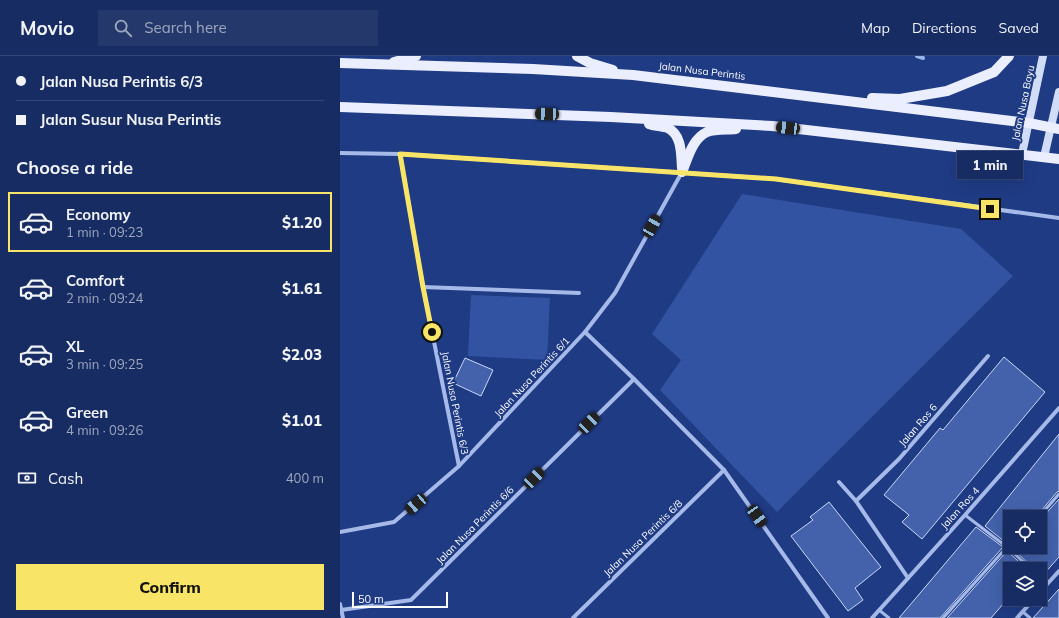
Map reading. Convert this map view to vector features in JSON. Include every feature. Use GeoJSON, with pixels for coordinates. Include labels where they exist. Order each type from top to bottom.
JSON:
{"type":"FeatureCollection","features":[{"type":"Feature","properties":{"kind":"main road"},"geometry":{"type":"LineString","coordinates":[[385,64],[416,56]]}},
{"type":"Feature","properties":{"kind":"main road"},"geometry":{"type":"LineString","coordinates":[[578,56],[590,63],[633,75]]}},
{"type":"Feature","properties":{"kind":"main road"},"geometry":{"type":"LineString","coordinates":[[814,96],[900,99],[947,91],[994,72],[1010,56]]}},
{"type":"Feature","properties":{"kind":"main road","name":"Jalan Nusa Bayu"},"geometry":{"type":"LineString","coordinates":[[1022,154],[1043,56]]}},
{"type":"Feature","properties":{"kind":"main road","name":"Jalan Nusa Perintis"},"geometry":{"type":"LineString","coordinates":[[340,63],[533,69],[633,75],[1029,123],[1055,128]]}},
{"type":"Feature","properties":{"kind":"main road"},"geometry":{"type":"LineString","coordinates":[[1044,156],[1055,128],[1059,92]]}},
{"type":"Feature","properties":{"kind":"main road"},"geometry":{"type":"LineString","coordinates":[[340,107],[611,117],[772,126],[1044,156],[1059,159]]}},
{"type":"Feature","properties":{"kind":"main road"},"geometry":{"type":"LineString","coordinates":[[611,117],[668,128],[678,139],[681,148],[682,172]]}},
{"type":"Feature","properties":{"kind":"main road"},"geometry":{"type":"LineString","coordinates":[[682,172],[698,138],[708,132],[772,126]]}},
{"type":"Feature","properties":{"kind":"street"},"geometry":{"type":"LineString","coordinates":[[340,153],[400,154],[776,179],[1059,218]]}},
{"type":"Feature","properties":{"kind":"street","name":"Jalan Nusa Perintis 6/3"},"geometry":{"type":"LineString","coordinates":[[400,154],[423,287],[459,466]]}},
{"type":"Feature","properties":{"kind":"street","name":"Jalan Nusa Perintis 6/1"},"geometry":{"type":"LineString","coordinates":[[340,532],[394,522],[459,466],[585,332],[614,293],[682,172]]}},
{"type":"Feature","properties":{"kind":"street"},"geometry":{"type":"LineString","coordinates":[[423,287],[579,293]]}},
{"type":"Feature","properties":{"kind":"street"},"geometry":{"type":"LineString","coordinates":[[585,332],[724,470],[828,618]]}},
{"type":"Feature","properties":{"kind":"street","name":"Jalan Ros 6"},"geometry":{"type":"LineString","coordinates":[[856,501],[899,459],[988,356]]}},
{"type":"Feature","properties":{"kind":"street","name":"Jalan Nusa Perintis 6/6"},"geometry":{"type":"LineString","coordinates":[[341,610],[411,600],[634,379]]}},
{"type":"Feature","properties":{"kind":"street","name":"Jalan Ros 4"},"geometry":{"type":"LineString","coordinates":[[872,618],[1059,408]]}},
{"type":"Feature","properties":{"kind":"street","name":"Jalan Nusa Perintis 6/8"},"geometry":{"type":"LineString","coordinates":[[573,618],[724,470]]}},
{"type":"Feature","properties":{"kind":"street"},"geometry":{"type":"LineString","coordinates":[[839,482],[856,501],[908,578]]}},
{"type":"Feature","properties":{"kind":"street"},"geometry":{"type":"LineString","coordinates":[[1047,584],[1059,571]]}},
{"type":"Feature","properties":{"kind":"street"},"geometry":{"type":"LineString","coordinates":[[340,604],[343,618]]}},
{"type":"Feature","properties":{"kind":"street"},"geometry":{"type":"LineString","coordinates":[[1017,618],[1028,606]]}},
{"type":"Feature","properties":{"kind":"lane"},"geometry":{"type":"LineString","coordinates":[[1045,510],[1059,494]]}},
{"type":"Feature","properties":{"kind":"lane"},"geometry":{"type":"LineString","coordinates":[[965,515],[1003,543]]}},
{"type":"Feature","properties":{"kind":"lane"},"geometry":{"type":"LineString","coordinates":[[943,618],[1003,550]]}},
{"type":"Feature","properties":{"kind":"lane"},"geometry":{"type":"LineString","coordinates":[[1015,554],[1024,562]]}},
{"type":"Feature","properties":{"kind":"lane"},"geometry":{"type":"LineString","coordinates":[[879,610],[889,618]]}},
{"type":"Feature","properties":{"kind":"lane"},"geometry":{"type":"LineString","coordinates":[[1023,612],[1030,618]]}},
{"type":"Feature","properties":{"kind":"shaded area"},"geometry":{"type":"Polygon","coordinates":[[[742,194],[961,229],[1013,276],[777,512],[660,390],[681,360],[652,334],[742,194]]]}},
{"type":"Feature","properties":{"kind":"shaded area"},"geometry":{"type":"Polygon","coordinates":[[[471,295],[550,298],[547,360],[468,356],[471,295]]]}},
{"type":"Feature","properties":{"kind":"building"},"geometry":{"type":"Polygon","coordinates":[[[1004,357],[1045,392],[922,539],[902,522],[909,515],[884,495],[940,428],[943,430],[1004,357]]]}},
{"type":"Feature","properties":{"kind":"building"},"geometry":{"type":"Polygon","coordinates":[[[465,358],[493,370],[481,396],[453,383],[465,358]]]}},
{"type":"Feature","properties":{"kind":"building"},"geometry":{"type":"Polygon","coordinates":[[[1059,434],[1059,491],[1042,510],[1003,510],[1003,540],[985,526],[1059,434]]]}},
{"type":"Feature","properties":{"kind":"building"},"geometry":{"type":"Polygon","coordinates":[[[1059,499],[1059,557],[1047,570],[1047,562],[1027,562],[1018,554],[1047,554],[1047,512],[1059,499]]]}},
{"type":"Feature","properties":{"kind":"building"},"geometry":{"type":"Polygon","coordinates":[[[829,502],[881,567],[855,588],[863,600],[848,611],[791,536],[813,520],[810,517],[829,502]]]}},
{"type":"Feature","properties":{"kind":"building"},"geometry":{"type":"Polygon","coordinates":[[[976,527],[1003,547],[940,618],[899,618],[976,527]]]}},
{"type":"Feature","properties":{"kind":"building"},"geometry":{"type":"Polygon","coordinates":[[[1004,554],[1010,554],[1019,562],[1003,562],[1003,604],[991,618],[947,618],[1004,554]]]}},
{"type":"Feature","properties":{"kind":"building"},"geometry":{"type":"Polygon","coordinates":[[[1059,589],[1059,618],[1033,618],[1044,606],[1047,606],[1047,602],[1059,589]]]}},
{"type":"Feature","properties":{"kind":"waterway"},"geometry":{"type":"LineString","coordinates":[[917,56],[923,58]]}},
{"type":"Feature","properties":{"kind":"route"},"geometry":{"type":"LineString","coordinates":[[432,332],[400,154],[776,179],[990,209]]}}]}
